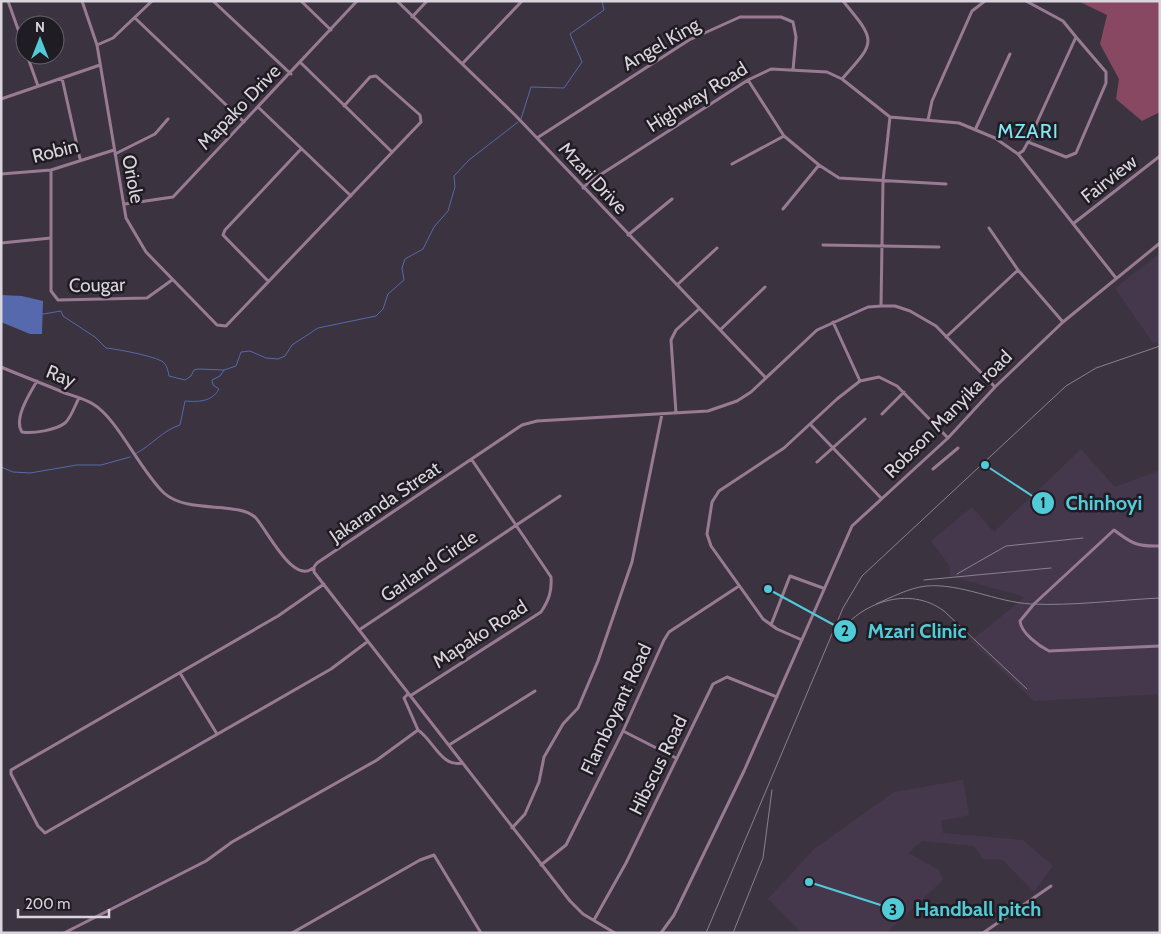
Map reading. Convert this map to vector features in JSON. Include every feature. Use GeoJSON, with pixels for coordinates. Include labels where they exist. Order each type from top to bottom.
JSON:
{"type":"FeatureCollection","features":[{"type":"Feature","properties":{"kind":"street"},"geometry":{"type":"LineString","coordinates":[[8,1],[15,21]]}},
{"type":"Feature","properties":{"kind":"street","name":"Oriole"},"geometry":{"type":"LineString","coordinates":[[82,1],[97,45],[126,218],[146,252],[217,325],[223,327],[268,282]]}},
{"type":"Feature","properties":{"kind":"street"},"geometry":{"type":"LineString","coordinates":[[97,45],[113,38],[136,19],[152,1]]}},
{"type":"Feature","properties":{"kind":"street"},"geometry":{"type":"LineString","coordinates":[[214,1],[291,74]]}},
{"type":"Feature","properties":{"kind":"street"},"geometry":{"type":"LineString","coordinates":[[300,1],[331,30]]}},
{"type":"Feature","properties":{"kind":"street","name":"Mapako Drive"},"geometry":{"type":"LineString","coordinates":[[125,204],[172,197],[291,74],[358,1]]}},
{"type":"Feature","properties":{"kind":"street","name":"Mzari Drive"},"geometry":{"type":"LineString","coordinates":[[397,1],[412,17],[463,62],[516,116],[765,377]]}},
{"type":"Feature","properties":{"kind":"street"},"geometry":{"type":"LineString","coordinates":[[412,17],[427,1]]}},
{"type":"Feature","properties":{"kind":"street"},"geometry":{"type":"LineString","coordinates":[[463,62],[522,1]]}},
{"type":"Feature","properties":{"kind":"street"},"geometry":{"type":"LineString","coordinates":[[842,79],[866,52],[869,44],[868,36],[843,1]]}},
{"type":"Feature","properties":{"kind":"street"},"geometry":{"type":"LineString","coordinates":[[928,120],[932,101],[972,11],[985,1]]}},
{"type":"Feature","properties":{"kind":"street"},"geometry":{"type":"LineString","coordinates":[[1026,1],[1063,21],[1106,72],[1106,83],[1076,153],[1066,157],[1028,142]]}},
{"type":"Feature","properties":{"kind":"street","name":"Angel King"},"geometry":{"type":"LineString","coordinates":[[537,138],[689,40],[740,17],[781,17],[793,22],[796,37],[793,70]]}},
{"type":"Feature","properties":{"kind":"street"},"geometry":{"type":"LineString","coordinates":[[136,19],[244,122]]}},
{"type":"Feature","properties":{"kind":"street"},"geometry":{"type":"LineString","coordinates":[[1018,154],[1023,151],[1028,142],[1076,37]]}},
{"type":"Feature","properties":{"kind":"street"},"geometry":{"type":"LineString","coordinates":[[976,128],[1010,54]]}},
{"type":"Feature","properties":{"kind":"street"},"geometry":{"type":"LineString","coordinates":[[301,63],[392,152]]}},
{"type":"Feature","properties":{"kind":"street"},"geometry":{"type":"LineString","coordinates":[[31,65],[38,86]]}},
{"type":"Feature","properties":{"kind":"street"},"geometry":{"type":"LineString","coordinates":[[1,99],[100,65]]}},
{"type":"Feature","properties":{"kind":"street","name":"Highway Road"},"geometry":{"type":"LineString","coordinates":[[583,188],[589,182],[748,80],[771,69],[827,72],[842,79],[890,117]]}},
{"type":"Feature","properties":{"kind":"street"},"geometry":{"type":"LineString","coordinates":[[301,149],[225,230],[223,236],[268,282],[421,122],[420,114],[376,76],[370,77],[344,106]]}},
{"type":"Feature","properties":{"kind":"street"},"geometry":{"type":"LineString","coordinates":[[62,78],[80,159]]}},
{"type":"Feature","properties":{"kind":"street"},"geometry":{"type":"LineString","coordinates":[[748,80],[784,136],[819,165],[839,178],[946,184]]}},
{"type":"Feature","properties":{"kind":"street"},"geometry":{"type":"LineString","coordinates":[[258,107],[351,196]]}},
{"type":"Feature","properties":{"kind":"street"},"geometry":{"type":"LineString","coordinates":[[995,387],[936,326],[910,311],[895,306],[881,306],[883,181],[890,117],[959,123],[976,128],[1018,154],[1116,278]]}},
{"type":"Feature","properties":{"kind":"street","name":"Robin"},"geometry":{"type":"LineString","coordinates":[[1,174],[51,170],[80,159],[114,152],[155,134],[168,120]]}},
{"type":"Feature","properties":{"kind":"street"},"geometry":{"type":"LineString","coordinates":[[732,164],[784,136]]}},
{"type":"Feature","properties":{"kind":"street","name":"Fairview"},"geometry":{"type":"LineString","coordinates":[[1074,223],[1160,156]]}},
{"type":"Feature","properties":{"kind":"street"},"geometry":{"type":"LineString","coordinates":[[783,209],[819,165]]}},
{"type":"Feature","properties":{"kind":"street","name":"Cougar"},"geometry":{"type":"LineString","coordinates":[[51,170],[51,291],[58,300],[147,298],[172,280]]}},
{"type":"Feature","properties":{"kind":"street"},"geometry":{"type":"LineString","coordinates":[[628,235],[672,198]]}},
{"type":"Feature","properties":{"kind":"street"},"geometry":{"type":"LineString","coordinates":[[989,228],[1018,270],[1063,322]]}},
{"type":"Feature","properties":{"kind":"street"},"geometry":{"type":"LineString","coordinates":[[1,243],[51,238]]}},
{"type":"Feature","properties":{"kind":"street","name":"Robson Manyika road"},"geometry":{"type":"LineString","coordinates":[[661,933],[674,915],[777,697],[823,588],[852,526],[948,438],[995,387],[1063,322],[1160,243]]}},
{"type":"Feature","properties":{"kind":"street"},"geometry":{"type":"LineString","coordinates":[[823,245],[882,244],[938,247]]}},
{"type":"Feature","properties":{"kind":"street"},"geometry":{"type":"LineString","coordinates":[[676,285],[717,248]]}},
{"type":"Feature","properties":{"kind":"street"},"geometry":{"type":"LineString","coordinates":[[946,337],[1018,270]]}},
{"type":"Feature","properties":{"kind":"street"},"geometry":{"type":"LineString","coordinates":[[720,330],[765,287]]}},
{"type":"Feature","properties":{"kind":"street","name":"Jakaranda Streat"},"geometry":{"type":"LineString","coordinates":[[314,568],[317,564],[522,426],[537,420],[708,411],[737,401],[751,392],[802,342],[817,330],[868,307],[881,306]]}},
{"type":"Feature","properties":{"kind":"street"},"geometry":{"type":"LineString","coordinates":[[676,414],[671,340],[676,330],[699,309]]}},
{"type":"Feature","properties":{"kind":"street"},"geometry":{"type":"LineString","coordinates":[[833,322],[860,381]]}},
{"type":"Feature","properties":{"kind":"street","name":"Ray"},"geometry":{"type":"LineString","coordinates":[[1,367],[93,404],[108,417],[144,472],[166,495],[186,504],[236,510],[254,516],[296,570],[302,572],[314,568]]}},
{"type":"Feature","properties":{"kind":"street"},"geometry":{"type":"LineString","coordinates":[[802,640],[763,619],[711,546],[708,534],[712,502],[719,491],[784,448],[837,399],[860,381],[879,378],[897,386],[948,438]]}},
{"type":"Feature","properties":{"kind":"street"},"geometry":{"type":"LineString","coordinates":[[37,381],[24,406],[20,422],[22,432],[30,434],[41,432],[65,423],[79,398]]}},
{"type":"Feature","properties":{"kind":"street"},"geometry":{"type":"LineString","coordinates":[[882,414],[904,392]]}},
{"type":"Feature","properties":{"kind":"street"},"geometry":{"type":"LineString","coordinates":[[512,828],[526,814],[539,782],[544,757],[563,724],[578,708],[598,660],[632,562],[662,414]]}},
{"type":"Feature","properties":{"kind":"street"},"geometry":{"type":"LineString","coordinates":[[817,462],[865,419]]}},
{"type":"Feature","properties":{"kind":"street"},"geometry":{"type":"LineString","coordinates":[[811,425],[881,498]]}},
{"type":"Feature","properties":{"kind":"street"},"geometry":{"type":"LineString","coordinates":[[933,469],[958,448]]}},
{"type":"Feature","properties":{"kind":"street","name":"Mapako Road"},"geometry":{"type":"LineString","coordinates":[[409,695],[540,612],[548,602],[552,588],[551,577],[472,460]]}},
{"type":"Feature","properties":{"kind":"street","name":"Garland Circle"},"geometry":{"type":"LineString","coordinates":[[359,630],[515,524],[560,496]]}},
{"type":"Feature","properties":{"kind":"street"},"geometry":{"type":"LineString","coordinates":[[1160,546],[1143,547],[1131,542],[1114,530],[1034,604],[1020,620],[1020,624],[1040,646],[1049,651],[1160,646]]}},
{"type":"Feature","properties":{"kind":"street"},"geometry":{"type":"LineString","coordinates":[[314,568],[314,572],[367,642],[450,745],[540,865],[570,901],[594,920],[615,933]]}},
{"type":"Feature","properties":{"kind":"street"},"geometry":{"type":"LineString","coordinates":[[771,625],[790,576],[823,588]]}},
{"type":"Feature","properties":{"kind":"street"},"geometry":{"type":"LineString","coordinates":[[324,584],[278,616],[11,770],[11,774],[38,826],[45,833],[331,669],[367,642]]}},
{"type":"Feature","properties":{"kind":"street","name":"Flamboyant Road"},"geometry":{"type":"LineString","coordinates":[[540,865],[566,845],[623,731],[669,632],[740,586]]}},
{"type":"Feature","properties":{"kind":"street"},"geometry":{"type":"LineString","coordinates":[[180,672],[217,734]]}},
{"type":"Feature","properties":{"kind":"street","name":"Hibscus Road"},"geometry":{"type":"LineString","coordinates":[[594,920],[626,863],[713,684],[719,679],[727,677],[777,697]]}},
{"type":"Feature","properties":{"kind":"street"},"geometry":{"type":"LineString","coordinates":[[450,745],[535,691]]}},
{"type":"Feature","properties":{"kind":"street"},"geometry":{"type":"LineString","coordinates":[[409,695],[404,698],[406,707],[418,730],[427,736],[449,763],[462,763]]}},
{"type":"Feature","properties":{"kind":"street"},"geometry":{"type":"LineString","coordinates":[[64,933],[206,861],[232,842],[377,760],[418,730]]}},
{"type":"Feature","properties":{"kind":"street"},"geometry":{"type":"LineString","coordinates":[[623,731],[676,758]]}},
{"type":"Feature","properties":{"kind":"street"},"geometry":{"type":"LineString","coordinates":[[292,933],[420,860],[434,855],[481,933]]}},
{"type":"Feature","properties":{"kind":"street"},"geometry":{"type":"LineString","coordinates":[[982,933],[1051,886]]}},
{"type":"Feature","properties":{"kind":"shaded area"},"geometry":{"type":"Polygon","coordinates":[[[1078,1],[1160,1],[1160,112],[1142,121],[1116,99],[1119,79],[1100,44],[1107,15],[1078,1]]]}},
{"type":"Feature","properties":{"kind":"shaded area"},"geometry":{"type":"Polygon","coordinates":[[[1160,253],[1160,341],[1153,343],[1115,288],[1160,253]]]}},
{"type":"Feature","properties":{"kind":"shaded area"},"geometry":{"type":"Polygon","coordinates":[[[1081,449],[1115,487],[1160,470],[1160,694],[1034,701],[971,641],[1025,597],[950,576],[949,565],[931,541],[972,507],[994,532],[1081,449]]]}},
{"type":"Feature","properties":{"kind":"shaded area"},"geometry":{"type":"Polygon","coordinates":[[[963,780],[969,815],[941,821],[943,833],[1023,840],[1053,866],[1034,892],[1003,860],[983,859],[974,846],[922,841],[908,853],[939,870],[943,880],[886,933],[802,933],[768,899],[814,849],[894,792],[963,780]]]}},
{"type":"Feature","properties":{"kind":"water"},"geometry":{"type":"Polygon","coordinates":[[[1,295],[22,296],[43,301],[42,334],[30,334],[1,322],[1,295]]]}},
{"type":"Feature","properties":{"kind":"waterway"},"geometry":{"type":"LineString","coordinates":[[521,119],[531,87],[564,88],[582,62],[570,34],[604,10],[602,1]]}},
{"type":"Feature","properties":{"kind":"waterway"},"geometry":{"type":"LineString","coordinates":[[135,454],[174,427],[180,425],[185,401],[204,400],[213,397],[219,389],[213,385],[212,380],[220,376],[224,370],[236,366],[241,352],[250,351],[266,358],[278,359],[285,356],[292,345],[318,328],[376,316],[383,309],[388,294],[404,280],[402,268],[405,259],[423,249],[434,227],[448,211],[455,187],[454,176],[469,160],[518,122]]}},
{"type":"Feature","properties":{"kind":"waterway"},"geometry":{"type":"LineString","coordinates":[[43,314],[61,311],[63,316],[95,337],[106,348],[144,355],[163,362],[169,376],[185,380],[191,376],[194,370],[224,370]]}},
{"type":"Feature","properties":{"kind":"waterway"},"geometry":{"type":"LineString","coordinates":[[1,467],[13,472],[30,473],[77,465],[101,465],[130,457]]}},
{"type":"Feature","properties":{"kind":"railway"},"geometry":{"type":"LineString","coordinates":[[706,933],[843,608],[862,576],[1066,386],[1096,368],[1160,346]]}},
{"type":"Feature","properties":{"kind":"railway"},"geometry":{"type":"LineString","coordinates":[[957,574],[1006,546],[1083,538]]}},
{"type":"Feature","properties":{"kind":"railway"},"geometry":{"type":"LineString","coordinates":[[924,580],[1051,568]]}},
{"type":"Feature","properties":{"kind":"railway"},"geometry":{"type":"LineString","coordinates":[[876,604],[907,591],[926,586],[952,587],[1018,603],[1031,604],[1079,604],[1160,598]]}},
{"type":"Feature","properties":{"kind":"railway"},"geometry":{"type":"LineString","coordinates":[[837,636],[858,614],[872,606],[886,601],[916,599],[930,603],[944,611],[1027,689]]}},
{"type":"Feature","properties":{"kind":"railway"},"geometry":{"type":"LineString","coordinates":[[733,933],[763,858],[772,790]]}},
{"type":"Feature","properties":{"kind":"place","name":"Chinhoyi"},"geometry":{"type":"Point","coordinates":[985,465]}},
{"type":"Feature","properties":{"kind":"place","name":"Mzari Clinic"},"geometry":{"type":"Point","coordinates":[768,589]}},
{"type":"Feature","properties":{"kind":"place","name":"Handball pitch"},"geometry":{"type":"Point","coordinates":[809,882]}},
{"type":"Feature","properties":{"kind":"district","name":"MZARI"},"geometry":{"type":"Point","coordinates":[1028,131]}}]}
